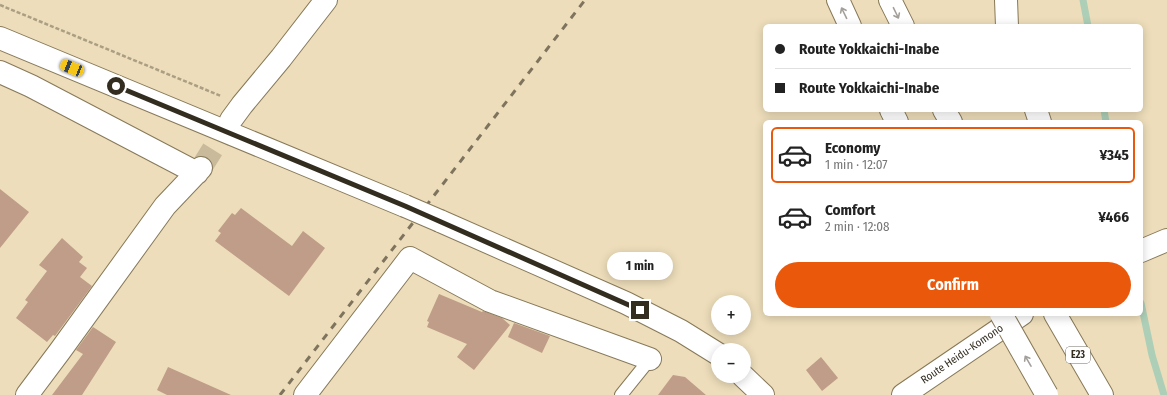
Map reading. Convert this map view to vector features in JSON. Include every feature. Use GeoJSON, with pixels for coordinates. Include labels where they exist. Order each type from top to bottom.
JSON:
{"type":"FeatureCollection","features":[{"type":"Feature","properties":{"kind":"main road"},"geometry":{"type":"LineString","coordinates":[[237,112],[326,0]]}},
{"type":"Feature","properties":{"kind":"main road"},"geometry":{"type":"LineString","coordinates":[[838,0],[849,24]]}},
{"type":"Feature","properties":{"kind":"main road"},"geometry":{"type":"LineString","coordinates":[[890,0],[902,24]]}},
{"type":"Feature","properties":{"kind":"main road"},"geometry":{"type":"LineString","coordinates":[[1006,0],[1007,24]]}},
{"type":"Feature","properties":{"kind":"main road"},"geometry":{"type":"LineString","coordinates":[[0,38],[440,221],[626,303],[681,331],[711,350]]}},
{"type":"Feature","properties":{"kind":"main road"},"geometry":{"type":"LineString","coordinates":[[0,72],[31,86],[199,171],[165,206],[27,395]]}},
{"type":"Feature","properties":{"kind":"main road"},"geometry":{"type":"LineString","coordinates":[[305,395],[410,258],[490,301],[650,359]]}},
{"type":"Feature","properties":{"kind":"main road"},"geometry":{"type":"LineString","coordinates":[[1002,316],[1047,395]]}},
{"type":"Feature","properties":{"kind":"main road","name":"Route Heidu-Komono"},"geometry":{"type":"LineString","coordinates":[[903,395],[1019,316]]}},
{"type":"Feature","properties":{"kind":"main road","name":"E23"},"geometry":{"type":"LineString","coordinates":[[1056,316],[1102,395]]}},
{"type":"Feature","properties":{"kind":"main road"},"geometry":{"type":"LineString","coordinates":[[750,383],[763,395]]}},
{"type":"Feature","properties":{"kind":"lane"},"geometry":{"type":"LineString","coordinates":[[621,395],[650,359]]}},
{"type":"Feature","properties":{"kind":"path"},"geometry":{"type":"LineString","coordinates":[[0,5],[237,112]]}},
{"type":"Feature","properties":{"kind":"building"},"geometry":{"type":"Polygon","coordinates":[[[0,189],[29,212],[0,248],[0,189]]]}},
{"type":"Feature","properties":{"kind":"building"},"geometry":{"type":"Polygon","coordinates":[[[241,208],[292,246],[303,231],[325,248],[289,296],[215,241],[221,233],[218,231],[232,213],[235,215],[241,208]]]}},
{"type":"Feature","properties":{"kind":"building"},"geometry":{"type":"Polygon","coordinates":[[[62,238],[83,257],[79,262],[87,268],[80,277],[92,286],[55,336],[53,335],[47,342],[16,318],[28,302],[25,300],[47,271],[39,265],[62,238]]]}},
{"type":"Feature","properties":{"kind":"building"},"geometry":{"type":"Polygon","coordinates":[[[439,294],[482,312],[483,311],[502,318],[510,325],[474,370],[457,357],[467,344],[427,327],[429,322],[427,321],[439,294]]]}},
{"type":"Feature","properties":{"kind":"building"},"geometry":{"type":"Polygon","coordinates":[[[514,323],[550,336],[542,353],[508,337],[514,323]]]}},
{"type":"Feature","properties":{"kind":"building"},"geometry":{"type":"Polygon","coordinates":[[[93,327],[116,342],[82,395],[52,395],[83,354],[76,350],[93,327]]]}},
{"type":"Feature","properties":{"kind":"building"},"geometry":{"type":"Polygon","coordinates":[[[821,357],[838,378],[822,391],[806,370],[821,357]]]}},
{"type":"Feature","properties":{"kind":"building"},"geometry":{"type":"Polygon","coordinates":[[[168,367],[231,395],[167,395],[157,390],[168,367]]]}},
{"type":"Feature","properties":{"kind":"building"},"geometry":{"type":"Polygon","coordinates":[[[673,375],[685,377],[706,395],[658,395],[673,375]]]}},
{"type":"Feature","properties":{"kind":"waterway"},"geometry":{"type":"LineString","coordinates":[[1083,0],[1088,24]]}},
{"type":"Feature","properties":{"kind":"waterway"},"geometry":{"type":"LineString","coordinates":[[1104,112],[1106,120]]}},
{"type":"Feature","properties":{"kind":"waterway"},"geometry":{"type":"LineString","coordinates":[[1143,312],[1152,355],[1164,395]]}},
{"type":"Feature","properties":{"kind":"tunnel"},"geometry":{"type":"LineString","coordinates":[[201,168],[231,120]]}},
{"type":"Feature","properties":{"kind":"railway"},"geometry":{"type":"LineString","coordinates":[[280,395],[585,0]]}},
{"type":"Feature","properties":{"kind":"route"},"geometry":{"type":"LineString","coordinates":[[116,86],[405,206],[640,310]]}}]}
